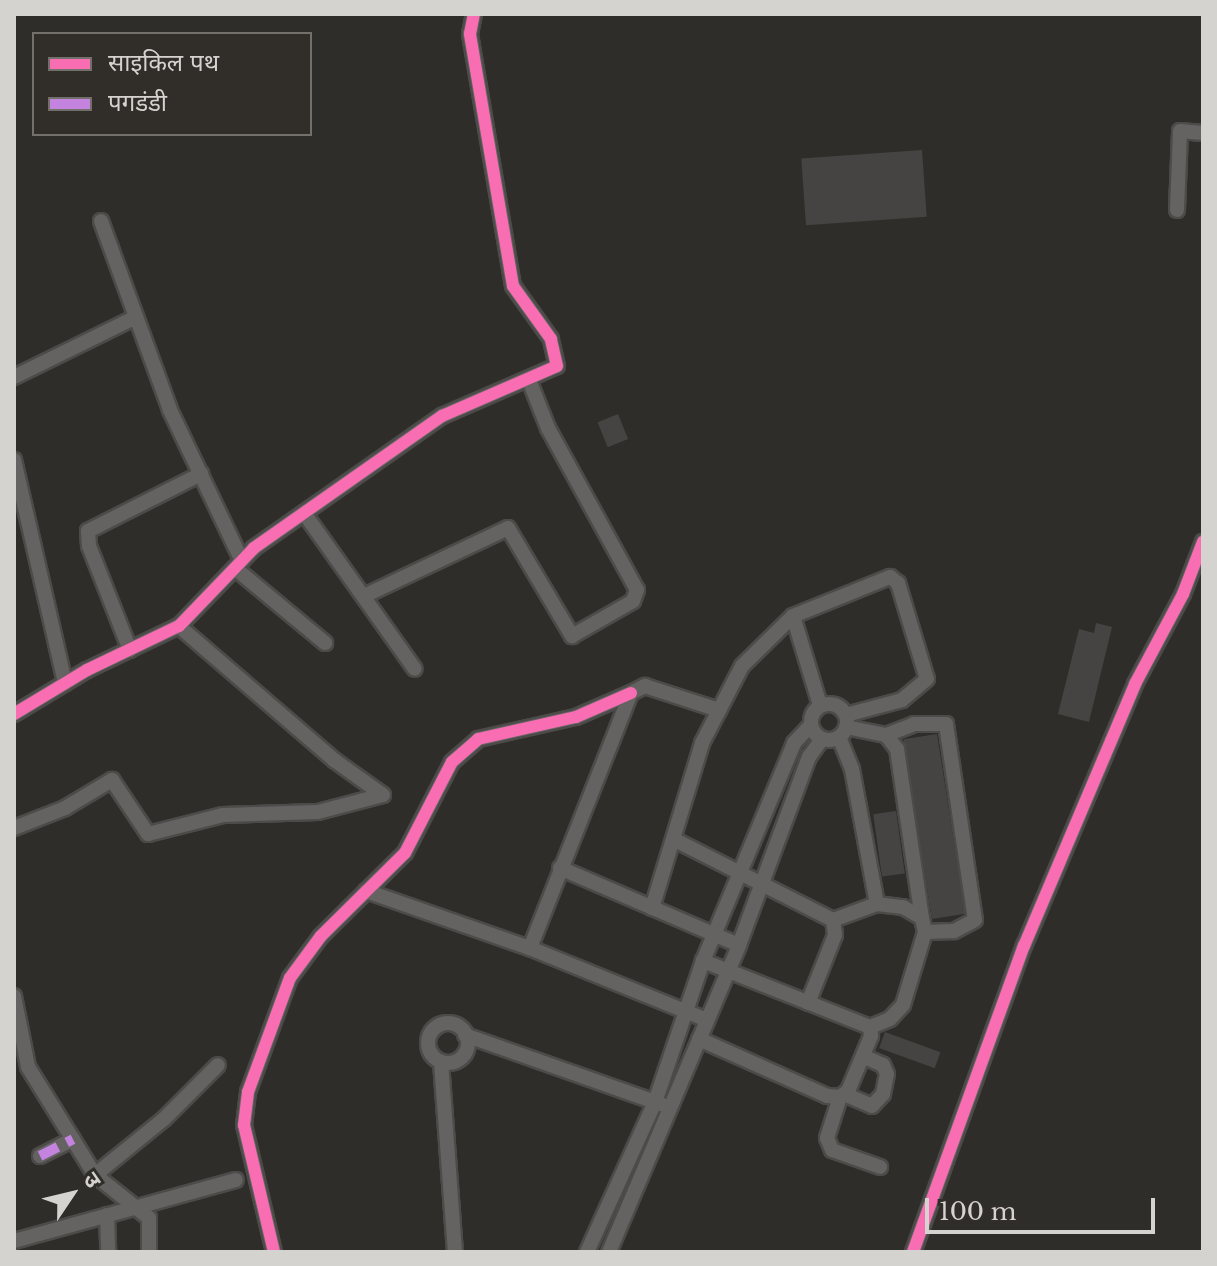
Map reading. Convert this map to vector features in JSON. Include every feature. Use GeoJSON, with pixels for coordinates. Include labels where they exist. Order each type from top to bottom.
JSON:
{"type":"FeatureCollection","features":[{"type":"Feature","properties":{"kind":"street"},"geometry":{"type":"LineString","coordinates":[[14,714],[65,683],[179,626],[239,565],[304,513],[442,416],[557,366],[551,339],[513,286],[470,34],[474,14]]}},
{"type":"Feature","properties":{"kind":"street"},"geometry":{"type":"LineString","coordinates":[[1177,210],[1180,131],[1203,133]]}},
{"type":"Feature","properties":{"kind":"street"},"geometry":{"type":"LineString","coordinates":[[101,221],[136,317],[239,565],[325,643]]}},
{"type":"Feature","properties":{"kind":"street"},"geometry":{"type":"LineString","coordinates":[[14,377],[136,317]]}},
{"type":"Feature","properties":{"kind":"street"},"geometry":{"type":"LineString","coordinates":[[364,596],[508,528],[572,636],[633,601],[637,590],[548,428],[529,380]]}},
{"type":"Feature","properties":{"kind":"street"},"geometry":{"type":"LineString","coordinates":[[14,460],[18,511],[65,683]]}},
{"type":"Feature","properties":{"kind":"street"},"geometry":{"type":"LineString","coordinates":[[130,650],[89,546],[88,531],[201,474]]}},
{"type":"Feature","properties":{"kind":"street"},"geometry":{"type":"LineString","coordinates":[[304,513],[415,669]]}},
{"type":"Feature","properties":{"kind":"street"},"geometry":{"type":"LineString","coordinates":[[913,1252],[1024,946],[1135,684],[1183,594],[1203,542]]}},
{"type":"Feature","properties":{"kind":"street"},"geometry":{"type":"LineString","coordinates":[[609,1252],[739,945],[809,757],[822,739],[902,700],[927,679],[898,583],[890,577],[793,616],[742,666],[702,743],[652,908]]}},
{"type":"Feature","properties":{"kind":"street"},"geometry":{"type":"LineString","coordinates":[[587,1252],[655,1102],[703,961],[719,932],[739,874],[794,743],[810,726],[820,705],[793,616]]}},
{"type":"Feature","properties":{"kind":"street"},"geometry":{"type":"LineString","coordinates":[[14,828],[65,808],[112,780],[148,834],[223,815],[318,812],[383,795],[334,760],[179,626]]}},
{"type":"Feature","properties":{"kind":"street"},"geometry":{"type":"LineString","coordinates":[[274,1252],[244,1125],[248,1092],[290,978],[321,936],[405,853],[452,762],[478,739],[576,717],[645,686],[719,710]]}},
{"type":"Feature","properties":{"kind":"street"},"geometry":{"type":"LineString","coordinates":[[530,948],[631,693]]}},
{"type":"Feature","properties":{"kind":"street"},"geometry":{"type":"LineString","coordinates":[[820,705],[832,704],[844,726],[877,904]]}},
{"type":"Feature","properties":{"kind":"street"},"geometry":{"type":"LineString","coordinates":[[675,840],[833,920],[877,904],[903,907],[923,925],[954,931],[975,920],[946,724],[933,720],[886,735],[844,726]]}},
{"type":"Feature","properties":{"kind":"street"},"geometry":{"type":"LineString","coordinates":[[810,726],[822,739]]}},
{"type":"Feature","properties":{"kind":"street"},"geometry":{"type":"LineString","coordinates":[[703,961],[870,1027],[890,1019],[903,1005],[923,925],[897,749],[886,735]]}},
{"type":"Feature","properties":{"kind":"street"},"geometry":{"type":"LineString","coordinates":[[560,868],[652,908],[719,932],[739,945]]}},
{"type":"Feature","properties":{"kind":"street"},"geometry":{"type":"LineString","coordinates":[[366,891],[530,948],[707,1020]]}},
{"type":"Feature","properties":{"kind":"street"},"geometry":{"type":"LineString","coordinates":[[808,1003],[835,935],[833,920]]}},
{"type":"Feature","properties":{"kind":"street"},"geometry":{"type":"LineString","coordinates":[[14,996],[20,1054],[95,1175],[149,1218],[149,1252]]}},
{"type":"Feature","properties":{"kind":"street"},"geometry":{"type":"LineString","coordinates":[[455,1252],[441,1062],[429,1049],[433,1030],[450,1024],[465,1035],[672,1107]]}},
{"type":"Feature","properties":{"kind":"street"},"geometry":{"type":"LineString","coordinates":[[870,1027],[863,1056],[842,1096],[827,1138],[832,1150],[880,1167]]}},
{"type":"Feature","properties":{"kind":"street"},"geometry":{"type":"LineString","coordinates":[[441,1062],[460,1059],[467,1048],[465,1035]]}},
{"type":"Feature","properties":{"kind":"street"},"geometry":{"type":"LineString","coordinates":[[699,1039],[827,1096],[842,1096],[872,1106],[883,1094],[887,1074],[883,1065],[863,1056]]}},
{"type":"Feature","properties":{"kind":"street"},"geometry":{"type":"LineString","coordinates":[[95,1175],[164,1119],[218,1065]]}},
{"type":"Feature","properties":{"kind":"street"},"geometry":{"type":"LineString","coordinates":[[642,1131],[658,1139]]}},
{"type":"Feature","properties":{"kind":"street"},"geometry":{"type":"LineString","coordinates":[[40,1156],[73,1139]]}},
{"type":"Feature","properties":{"kind":"street"},"geometry":{"type":"LineString","coordinates":[[627,1165],[643,1173]]}},
{"type":"Feature","properties":{"kind":"street"},"geometry":{"type":"LineString","coordinates":[[14,1241],[236,1180]]}},
{"type":"Feature","properties":{"kind":"street"},"geometry":{"type":"LineString","coordinates":[[107,1215],[108,1252]]}},
{"type":"Feature","properties":{"kind":"building"},"geometry":{"type":"Polygon","coordinates":[[[922,150],[927,217],[806,225],[801,158],[922,150]]]}},
{"type":"Feature","properties":{"kind":"building"},"geometry":{"type":"Polygon","coordinates":[[[618,414],[628,439],[608,447],[598,422],[618,414]]]}},
{"type":"Feature","properties":{"kind":"building"},"geometry":{"type":"Polygon","coordinates":[[[1096,623],[1112,627],[1089,722],[1058,714],[1079,629],[1094,633],[1096,623]]]}},
{"type":"Feature","properties":{"kind":"building"},"geometry":{"type":"Polygon","coordinates":[[[937,734],[965,914],[932,919],[903,739],[937,734]]]}},
{"type":"Feature","properties":{"kind":"building"},"geometry":{"type":"Polygon","coordinates":[[[896,811],[905,873],[882,877],[873,814],[896,811]]]}},
{"type":"Feature","properties":{"kind":"building"},"geometry":{"type":"Polygon","coordinates":[[[885,1032],[940,1052],[935,1068],[879,1048],[885,1032]]]}},
{"type":"Feature","properties":{"kind":"marked path"},"geometry":{"type":"LineString","coordinates":[[40,1156],[73,1139]]}},
{"type":"Feature","properties":{"kind":"cycle path"},"geometry":{"type":"LineString","coordinates":[[14,714],[87,670],[179,626],[254,548],[442,416],[557,366],[551,339],[513,286],[470,34],[474,14]]}},
{"type":"Feature","properties":{"kind":"cycle path"},"geometry":{"type":"LineString","coordinates":[[913,1252],[1024,946],[1135,684],[1183,594],[1203,542]]}},
{"type":"Feature","properties":{"kind":"cycle path"},"geometry":{"type":"LineString","coordinates":[[274,1252],[244,1125],[248,1092],[290,978],[321,936],[405,853],[452,762],[478,739],[576,717],[631,693]]}}]}
